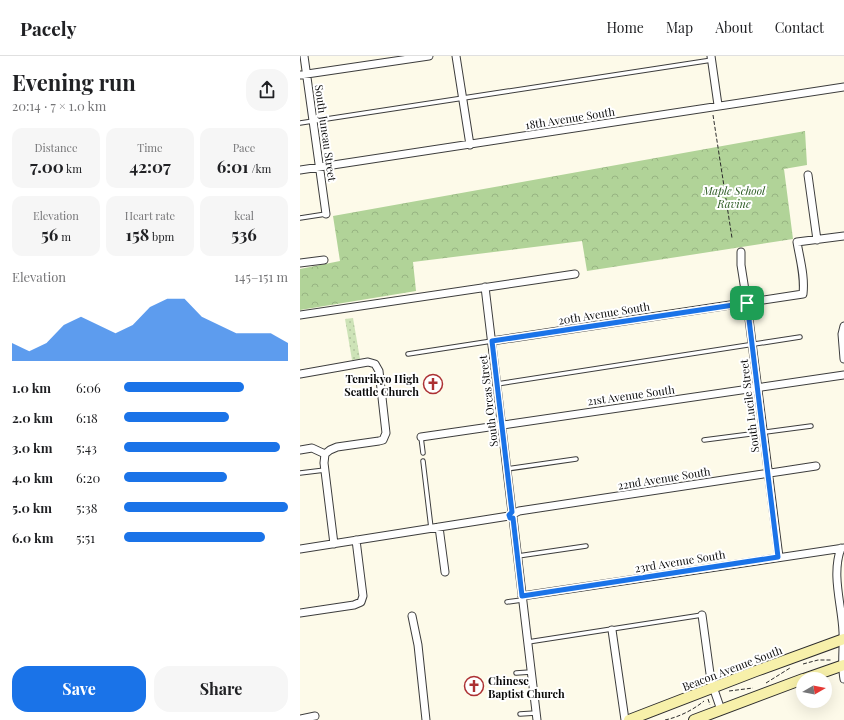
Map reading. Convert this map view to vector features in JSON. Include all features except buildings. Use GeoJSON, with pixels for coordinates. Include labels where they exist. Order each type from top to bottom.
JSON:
{"type":"FeatureCollection","features":[{"type":"Feature","properties":{"kind":"main road","name":"Beacon Avenue South"},"geometry":{"type":"LineString","coordinates":[[629,720],[712,692],[844,639]]}},
{"type":"Feature","properties":{"kind":"main road"},"geometry":{"type":"LineString","coordinates":[[820,672],[841,663]]}},
{"type":"Feature","properties":{"kind":"main road"},"geometry":{"type":"LineString","coordinates":[[694,720],[716,710],[796,682]]}},
{"type":"Feature","properties":{"kind":"street","name":"South Juneau Street"},"geometry":{"type":"LineString","coordinates":[[304,56],[303,74],[313,121],[326,214]]}},
{"type":"Feature","properties":{"kind":"street"},"geometry":{"type":"LineString","coordinates":[[303,74],[429,56]]}},
{"type":"Feature","properties":{"kind":"street"},"geometry":{"type":"LineString","coordinates":[[456,56],[470,145]]}},
{"type":"Feature","properties":{"kind":"street"},"geometry":{"type":"LineString","coordinates":[[711,58],[718,105]]}},
{"type":"Feature","properties":{"kind":"street","name":"18th Avenue South"},"geometry":{"type":"LineString","coordinates":[[300,170],[470,145],[718,105],[844,87]]}},
{"type":"Feature","properties":{"kind":"street"},"geometry":{"type":"LineString","coordinates":[[808,175],[817,240],[844,236]]}},
{"type":"Feature","properties":{"kind":"street","name":"20th Avenue South"},"geometry":{"type":"LineString","coordinates":[[492,341],[804,294],[804,274],[800,262],[797,242],[817,240]]}},
{"type":"Feature","properties":{"kind":"street","name":"South Lucile Street"},"geometry":{"type":"LineString","coordinates":[[741,252],[741,265],[758,388],[778,557]]}},
{"type":"Feature","properties":{"kind":"street"},"geometry":{"type":"LineString","coordinates":[[300,263],[324,260]]}},
{"type":"Feature","properties":{"kind":"street"},"geometry":{"type":"LineString","coordinates":[[300,315],[575,274]]}},
{"type":"Feature","properties":{"kind":"street","name":"South Orcas Street"},"geometry":{"type":"LineString","coordinates":[[485,287],[536,716]]}},
{"type":"Feature","properties":{"kind":"street"},"geometry":{"type":"LineString","coordinates":[[844,326],[842,334],[844,359]]}},
{"type":"Feature","properties":{"kind":"street"},"geometry":{"type":"LineString","coordinates":[[300,374],[368,362],[374,364],[379,371],[386,433],[383,440],[333,448],[325,454],[325,470],[334,544]]}},
{"type":"Feature","properties":{"kind":"street","name":"21st Avenue South"},"geometry":{"type":"LineString","coordinates":[[421,437],[844,375]]}},
{"type":"Feature","properties":{"kind":"street"},"geometry":{"type":"LineString","coordinates":[[300,450],[312,448],[325,454]]}},
{"type":"Feature","properties":{"kind":"street","name":"22nd Avenue South"},"geometry":{"type":"LineString","coordinates":[[300,549],[512,515],[519,511],[816,466]]}},
{"type":"Feature","properties":{"kind":"street"},"geometry":{"type":"LineString","coordinates":[[439,527],[445,572]]}},
{"type":"Feature","properties":{"kind":"street"},"geometry":{"type":"LineString","coordinates":[[300,613],[354,605],[361,602],[363,596],[356,540]]}},
{"type":"Feature","properties":{"kind":"street"},"geometry":{"type":"LineString","coordinates":[[842,548],[838,555],[836,569],[844,639],[841,663],[844,679]]}},
{"type":"Feature","properties":{"kind":"street","name":"23rd Avenue South"},"geometry":{"type":"LineString","coordinates":[[522,598],[842,548]]}},
{"type":"Feature","properties":{"kind":"street"},"geometry":{"type":"LineString","coordinates":[[702,615],[712,692],[716,710]]}},
{"type":"Feature","properties":{"kind":"street"},"geometry":{"type":"LineString","coordinates":[[412,616],[418,645],[426,720]]}},
{"type":"Feature","properties":{"kind":"street"},"geometry":{"type":"LineString","coordinates":[[612,630],[625,720]]}},
{"type":"Feature","properties":{"kind":"street"},"geometry":{"type":"LineString","coordinates":[[300,719],[315,716]]}},
{"type":"Feature","properties":{"kind":"lane"},"geometry":{"type":"LineString","coordinates":[[300,123],[711,58]]}},
{"type":"Feature","properties":{"kind":"lane"},"geometry":{"type":"LineString","coordinates":[[300,218],[326,214]]}},
{"type":"Feature","properties":{"kind":"lane"},"geometry":{"type":"LineString","coordinates":[[497,384],[800,337]]}},
{"type":"Feature","properties":{"kind":"lane","name":"20th Avenue South"},"geometry":{"type":"LineString","coordinates":[[408,354],[492,341]]}},
{"type":"Feature","properties":{"kind":"lane"},"geometry":{"type":"LineString","coordinates":[[704,440],[811,426]]}},
{"type":"Feature","properties":{"kind":"lane"},"geometry":{"type":"LineString","coordinates":[[421,437],[423,453]]}},
{"type":"Feature","properties":{"kind":"lane"},"geometry":{"type":"LineString","coordinates":[[507,469],[576,459]]}},
{"type":"Feature","properties":{"kind":"lane"},"geometry":{"type":"LineString","coordinates":[[423,461],[431,528]]}},
{"type":"Feature","properties":{"kind":"lane"},"geometry":{"type":"LineString","coordinates":[[300,473],[325,470]]}},
{"type":"Feature","properties":{"kind":"lane"},"geometry":{"type":"LineString","coordinates":[[517,556],[586,546]]}},
{"type":"Feature","properties":{"kind":"lane"},"geometry":{"type":"LineString","coordinates":[[507,602],[522,598]]}},
{"type":"Feature","properties":{"kind":"lane"},"geometry":{"type":"LineString","coordinates":[[527,642],[702,615]]}},
{"type":"Feature","properties":{"kind":"lane"},"geometry":{"type":"LineString","coordinates":[[516,674],[531,672]]}},
{"type":"Feature","properties":{"kind":"lane"},"geometry":{"type":"LineString","coordinates":[[520,714],[536,716]]}},
{"type":"Feature","properties":{"kind":"path"},"geometry":{"type":"LineString","coordinates":[[713,115],[732,238]]}},
{"type":"Feature","properties":{"kind":"path"},"geometry":{"type":"LineString","coordinates":[[804,663],[818,660],[841,663]]}},
{"type":"Feature","properties":{"kind":"path"},"geometry":{"type":"LineString","coordinates":[[765,684],[789,669]]}},
{"type":"Feature","properties":{"kind":"path"},"geometry":{"type":"LineString","coordinates":[[724,692],[758,687]]}},
{"type":"Feature","properties":{"kind":"path"},"geometry":{"type":"LineString","coordinates":[[664,720],[677,717],[699,705],[708,698],[712,692]]}},
{"type":"Feature","properties":{"kind":"path"},"geometry":{"type":"LineString","coordinates":[[708,698],[716,710]]}},
{"type":"Feature","properties":{"kind":"green space","name":"Maple School Ravine"},"geometry":{"type":"Polygon","coordinates":[[[805,131],[807,165],[784,169],[793,239],[587,271],[582,241],[413,262],[416,291],[300,310],[300,269],[340,261],[333,216],[805,131]]]}},
{"type":"Feature","properties":{"kind":"green space"},"geometry":{"type":"Polygon","coordinates":[[[353,318],[360,359],[352,360],[345,319],[353,318]]]}},
{"type":"Feature","properties":{"kind":"place","name":"Tenrikyo High Seattle Church"},"geometry":{"type":"Point","coordinates":[433,384]}},
{"type":"Feature","properties":{"kind":"place","name":"Chinese Baptist Church"},"geometry":{"type":"Point","coordinates":[474,686]}},
{"type":"Feature","properties":{"kind":"route"},"geometry":{"type":"LineString","coordinates":[[747,303],[778,557],[522,596],[513,518],[510,518],[509,515],[509,513],[512,512],[492,341],[747,303]]}}]}
